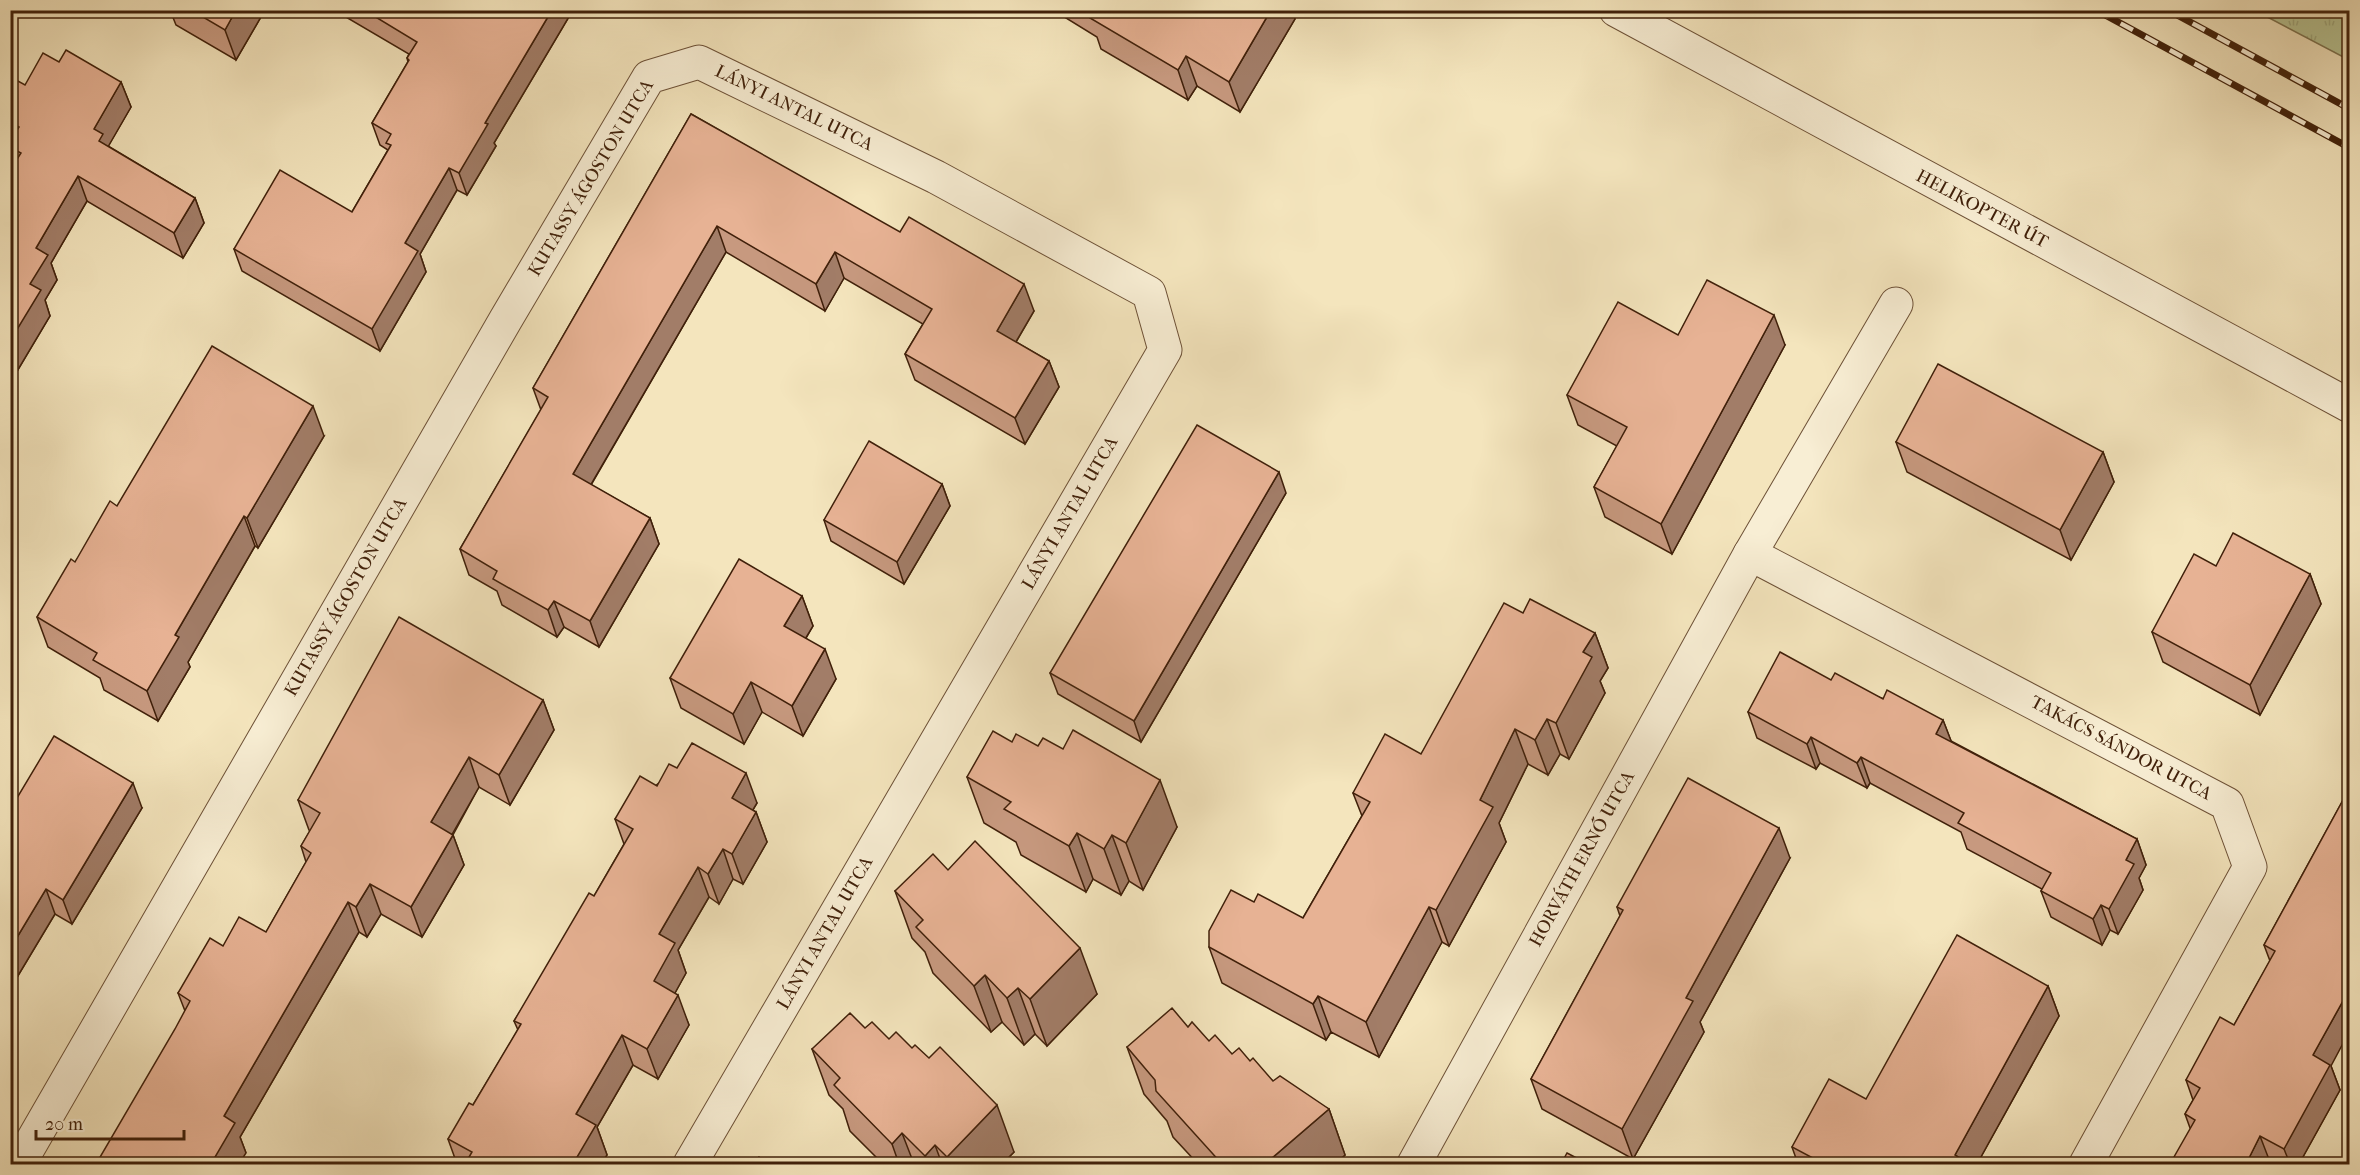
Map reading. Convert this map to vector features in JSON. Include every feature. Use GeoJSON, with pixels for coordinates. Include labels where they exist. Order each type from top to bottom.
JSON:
{"type":"FeatureCollection","features":[{"type":"Feature","properties":{"kind":"street","name":"HELIKOPTER ÚT"},"geometry":{"type":"LineString","coordinates":[[1616,10],[2349,405]]}},
{"type":"Feature","properties":{"kind":"street","name":"KUTASSY ÁGOSTON UTCA"},"geometry":{"type":"LineString","coordinates":[[19,1164],[506,319],[649,77],[699,62]]}},
{"type":"Feature","properties":{"kind":"street","name":"LÁNYI ANTAL UTCA"},"geometry":{"type":"LineString","coordinates":[[690,1164],[1166,350],[1149,293],[936,177],[699,62]]}},
{"type":"Feature","properties":{"kind":"street","name":"HORVÁTH ERNŐ UTCA"},"geometry":{"type":"LineString","coordinates":[[1414,1164],[1750,554],[1896,304]]}},
{"type":"Feature","properties":{"kind":"street","name":"TAKÁCS SÁNDOR UTCA"},"geometry":{"type":"LineString","coordinates":[[1750,554],[2227,804],[2250,867],[2086,1164]]}},
{"type":"Feature","properties":{"kind":"green space"},"geometry":{"type":"Polygon","coordinates":[[[2256,11],[2349,11],[2349,60],[2256,11]]]}},
{"type":"Feature","properties":{"kind":"building"},"geometry":{"type":"Polygon","coordinates":[[[191,10],[236,10],[225,30],[191,10]]]}},
{"type":"Feature","properties":{"kind":"building"},"geometry":{"type":"Polygon","coordinates":[[[364,10],[552,10],[485,123],[488,124],[459,173],[449,168],[405,243],[418,251],[372,329],[234,249],[280,170],[352,212],[391,145],[386,143],[391,134],[372,123],[417,42],[364,10]]]}},
{"type":"Feature","properties":{"kind":"building"},"geometry":{"type":"Polygon","coordinates":[[[1091,10],[1271,10],[1229,82],[1186,56],[1178,70],[1090,18],[1094,12],[1091,10]]]}},
{"type":"Feature","properties":{"kind":"building"},"geometry":{"type":"Polygon","coordinates":[[[66,50],[121,82],[94,129],[103,134],[99,141],[195,198],[174,233],[78,176],[36,248],[48,255],[30,284],[41,290],[10,341],[10,170],[21,153],[10,147],[10,142],[19,127],[10,122],[10,95],[18,81],[25,85],[43,53],[59,62],[66,50]]]}},
{"type":"Feature","properties":{"kind":"building"},"geometry":{"type":"Polygon","coordinates":[[[691,114],[900,232],[909,217],[1024,284],[997,331],[1049,361],[1015,418],[905,354],[932,309],[835,252],[816,284],[717,226],[573,474],[650,518],[590,621],[554,601],[548,610],[493,579],[497,571],[460,549],[548,397],[533,388],[691,114]]]}},
{"type":"Feature","properties":{"kind":"building"},"geometry":{"type":"Polygon","coordinates":[[[1707,280],[1774,315],[1661,524],[1594,487],[1627,427],[1567,395],[1618,302],[1678,335],[1707,280]]]}},
{"type":"Feature","properties":{"kind":"building"},"geometry":{"type":"Polygon","coordinates":[[[212,346],[313,406],[247,518],[244,516],[175,635],[179,637],[147,691],[93,660],[97,653],[37,617],[71,559],[75,562],[110,501],[117,506],[212,346]]]}},
{"type":"Feature","properties":{"kind":"building"},"geometry":{"type":"Polygon","coordinates":[[[1938,364],[2103,452],[2060,530],[1896,442],[1938,364]]]}},
{"type":"Feature","properties":{"kind":"building"},"geometry":{"type":"Polygon","coordinates":[[[1197,425],[1279,472],[1134,721],[1050,673],[1197,425]]]}},
{"type":"Feature","properties":{"kind":"building"},"geometry":{"type":"Polygon","coordinates":[[[869,441],[942,484],[897,562],[824,520],[869,441]]]}},
{"type":"Feature","properties":{"kind":"building"},"geometry":{"type":"Polygon","coordinates":[[[2233,533],[2310,574],[2250,685],[2152,632],[2194,554],[2216,566],[2233,533]]]}},
{"type":"Feature","properties":{"kind":"building"},"geometry":{"type":"Polygon","coordinates":[[[739,559],[802,596],[784,626],[825,649],[792,706],[751,682],[733,714],[670,678],[739,559]]]}},
{"type":"Feature","properties":{"kind":"building"},"geometry":{"type":"Polygon","coordinates":[[[1530,599],[1595,633],[1583,652],[1592,657],[1556,723],[1547,719],[1535,740],[1515,729],[1480,800],[1493,807],[1436,910],[1429,907],[1366,1022],[1318,996],[1313,1004],[1209,947],[1209,931],[1231,890],[1254,902],[1258,894],[1303,918],[1370,802],[1353,793],[1385,734],[1421,754],[1504,603],[1523,613],[1530,599]]]}},
{"type":"Feature","properties":{"kind":"building"},"geometry":{"type":"Polygon","coordinates":[[[399,617],[543,700],[499,775],[469,757],[431,822],[453,835],[411,907],[370,884],[356,907],[348,902],[224,1116],[235,1123],[211,1164],[96,1164],[190,1001],[178,993],[210,938],[223,946],[239,917],[266,932],[311,853],[301,846],[320,813],[298,800],[399,617]]]}},
{"type":"Feature","properties":{"kind":"building"},"geometry":{"type":"Polygon","coordinates":[[[1780,652],[1831,680],[1835,673],[1883,699],[1887,690],[1943,720],[1936,734],[2137,839],[2126,860],[2134,864],[2109,909],[2101,905],[2093,919],[2041,891],[2051,873],[1958,823],[1964,813],[1861,757],[1857,763],[1811,737],[1807,744],[1748,712],[1780,652]]]}},
{"type":"Feature","properties":{"kind":"building"},"geometry":{"type":"Polygon","coordinates":[[[1073,730],[1160,780],[1126,843],[1112,835],[1104,849],[1077,833],[1069,846],[1004,809],[1011,802],[967,777],[993,731],[1012,742],[1016,734],[1038,746],[1043,738],[1063,749],[1073,730]]]}},
{"type":"Feature","properties":{"kind":"building"},"geometry":{"type":"Polygon","coordinates":[[[54,736],[133,783],[63,900],[46,889],[10,949],[10,794],[17,798],[54,736]]]}},
{"type":"Feature","properties":{"kind":"building"},"geometry":{"type":"Polygon","coordinates":[[[692,743],[746,773],[732,798],[756,812],[732,854],[723,849],[708,874],[698,867],[659,934],[675,943],[654,981],[678,995],[647,1049],[622,1035],[576,1114],[596,1125],[573,1164],[465,1164],[472,1152],[448,1139],[469,1103],[473,1105],[521,1024],[514,1021],[589,893],[594,896],[633,829],[615,819],[640,776],[657,786],[669,764],[677,768],[692,743]]]}},
{"type":"Feature","properties":{"kind":"building"},"geometry":{"type":"Polygon","coordinates":[[[1688,778],[1779,828],[1686,998],[1693,1001],[1622,1129],[1531,1079],[1623,910],[1617,907],[1688,778]]]}},
{"type":"Feature","properties":{"kind":"building"},"geometry":{"type":"Polygon","coordinates":[[[2349,789],[2349,990],[2313,1055],[2330,1065],[2284,1149],[2260,1136],[2246,1164],[2170,1164],[2195,1120],[2185,1114],[2200,1088],[2186,1080],[2220,1017],[2234,1025],[2275,951],[2264,945],[2349,789]]]}},
{"type":"Feature","properties":{"kind":"building"},"geometry":{"type":"Polygon","coordinates":[[[975,841],[1080,948],[1030,999],[1018,988],[1007,998],[985,975],[974,986],[916,927],[923,920],[895,891],[933,854],[948,870],[975,841]]]}},
{"type":"Feature","properties":{"kind":"building"},"geometry":{"type":"Polygon","coordinates":[[[1957,935],[2048,986],[1955,1155],[1970,1164],[1824,1164],[1792,1147],[1829,1079],[1866,1099],[1957,935]]]}},
{"type":"Feature","properties":{"kind":"building"},"geometry":{"type":"Polygon","coordinates":[[[1172,1008],[1188,1027],[1192,1022],[1209,1041],[1215,1035],[1232,1054],[1239,1048],[1250,1061],[1253,1058],[1273,1081],[1280,1076],[1329,1109],[1265,1164],[1222,1164],[1156,1091],[1155,1080],[1127,1047],[1172,1008]]]}},
{"type":"Feature","properties":{"kind":"building"},"geometry":{"type":"Polygon","coordinates":[[[850,1013],[865,1028],[872,1022],[889,1039],[896,1032],[912,1048],[915,1045],[929,1058],[940,1047],[997,1105],[947,1157],[935,1145],[925,1156],[902,1133],[892,1144],[834,1085],[840,1078],[812,1049],[850,1013]]]}},
{"type":"Feature","properties":{"kind":"building"},"geometry":{"type":"Polygon","coordinates":[[[1567,1153],[1588,1164],[1561,1164],[1567,1153]]]}},
{"type":"Feature","properties":{"kind":"building"},"geometry":{"type":"Polygon","coordinates":[[[759,1157],[767,1164],[752,1164],[759,1157]]]}},
{"type":"Feature","properties":{"kind":"railway"},"geometry":{"type":"LineString","coordinates":[[2096,10],[2350,148]]}},
{"type":"Feature","properties":{"kind":"railway"},"geometry":{"type":"LineString","coordinates":[[2168,10],[2350,109]]}}]}
